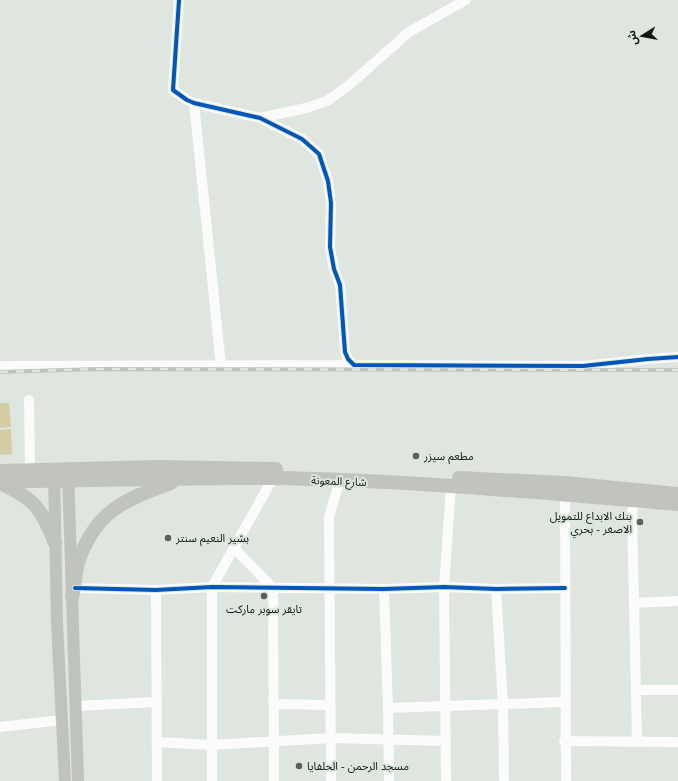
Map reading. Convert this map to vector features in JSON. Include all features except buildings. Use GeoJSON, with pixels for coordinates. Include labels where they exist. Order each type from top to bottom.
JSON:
{"type":"FeatureCollection","features":[{"type":"Feature","properties":{"kind":"highway","name":"شارع المعونة"},"geometry":{"type":"LineString","coordinates":[[0,482],[158,467],[321,471],[548,482],[678,494]]}},
{"type":"Feature","properties":{"kind":"highway","name":"شارع المعونة"},"geometry":{"type":"LineString","coordinates":[[0,471],[30,471],[61,476],[340,480],[565,494],[678,504]]}},
{"type":"Feature","properties":{"kind":"highway"},"geometry":{"type":"LineString","coordinates":[[73,596],[78,565],[85,544],[97,525],[111,510],[130,498],[183,478]]}},
{"type":"Feature","properties":{"kind":"highway"},"geometry":{"type":"LineString","coordinates":[[0,482],[22,494],[37,505],[55,543]]}},
{"type":"Feature","properties":{"kind":"main road"},"geometry":{"type":"LineString","coordinates":[[61,476],[55,543],[56,603],[65,781]]}},
{"type":"Feature","properties":{"kind":"main road"},"geometry":{"type":"LineString","coordinates":[[61,476],[73,596],[78,781]]}},
{"type":"Feature","properties":{"kind":"main road"},"geometry":{"type":"LineString","coordinates":[[56,603],[73,596]]}},
{"type":"Feature","properties":{"kind":"street"},"geometry":{"type":"LineString","coordinates":[[179,0],[173,90],[194,103],[260,118],[302,139],[321,158],[331,203],[330,247],[334,269],[340,285],[345,352],[348,359],[354,365]]}},
{"type":"Feature","properties":{"kind":"street"},"geometry":{"type":"LineString","coordinates":[[260,118],[306,108],[327,100],[348,86],[409,32],[466,0]]}},
{"type":"Feature","properties":{"kind":"street"},"geometry":{"type":"LineString","coordinates":[[194,103],[222,366]]}},
{"type":"Feature","properties":{"kind":"street"},"geometry":{"type":"LineString","coordinates":[[0,366],[583,366],[678,357]]}},
{"type":"Feature","properties":{"kind":"street"},"geometry":{"type":"LineString","coordinates":[[29,400],[30,471]]}},
{"type":"Feature","properties":{"kind":"street"},"geometry":{"type":"LineString","coordinates":[[212,781],[212,587],[273,478]]}},
{"type":"Feature","properties":{"kind":"street"},"geometry":{"type":"LineString","coordinates":[[331,781],[329,516],[340,480]]}},
{"type":"Feature","properties":{"kind":"street"},"geometry":{"type":"LineString","coordinates":[[446,781],[444,587],[451,487]]}},
{"type":"Feature","properties":{"kind":"street"},"geometry":{"type":"LineString","coordinates":[[565,494],[564,741],[566,781]]}},
{"type":"Feature","properties":{"kind":"street"},"geometry":{"type":"LineString","coordinates":[[635,501],[632,512],[637,742]]}},
{"type":"Feature","properties":{"kind":"street"},"geometry":{"type":"LineString","coordinates":[[234,548],[273,588],[274,781]]}},
{"type":"Feature","properties":{"kind":"street"},"geometry":{"type":"LineString","coordinates":[[73,596],[212,587],[384,589],[444,587],[496,589],[565,588]]}},
{"type":"Feature","properties":{"kind":"street"},"geometry":{"type":"LineString","coordinates":[[384,589],[389,781]]}},
{"type":"Feature","properties":{"kind":"street"},"geometry":{"type":"LineString","coordinates":[[496,589],[503,704],[504,781]]}},
{"type":"Feature","properties":{"kind":"street"},"geometry":{"type":"LineString","coordinates":[[156,590],[157,781]]}},
{"type":"Feature","properties":{"kind":"street"},"geometry":{"type":"LineString","coordinates":[[634,603],[678,601]]}},
{"type":"Feature","properties":{"kind":"street"},"geometry":{"type":"LineString","coordinates":[[636,690],[678,690]]}},
{"type":"Feature","properties":{"kind":"street"},"geometry":{"type":"LineString","coordinates":[[76,706],[157,702]]}},
{"type":"Feature","properties":{"kind":"street"},"geometry":{"type":"LineString","coordinates":[[388,708],[564,702]]}},
{"type":"Feature","properties":{"kind":"street"},"geometry":{"type":"LineString","coordinates":[[273,704],[330,705]]}},
{"type":"Feature","properties":{"kind":"street"},"geometry":{"type":"LineString","coordinates":[[0,727],[62,720]]}},
{"type":"Feature","properties":{"kind":"street"},"geometry":{"type":"LineString","coordinates":[[157,742],[211,745],[331,738],[446,741]]}},
{"type":"Feature","properties":{"kind":"street"},"geometry":{"type":"LineString","coordinates":[[564,741],[678,742]]}},
{"type":"Feature","properties":{"kind":"shaded area"},"geometry":{"type":"Polygon","coordinates":[[[0,403],[9,403],[11,427],[0,428],[0,403]]]}},
{"type":"Feature","properties":{"kind":"shaded area"},"geometry":{"type":"Polygon","coordinates":[[[11,429],[12,454],[0,455],[0,430],[11,429]]]}},
{"type":"Feature","properties":{"kind":"railway"},"geometry":{"type":"LineString","coordinates":[[0,372],[97,369],[678,370]]}},
{"type":"Feature","properties":{"kind":"cycle path"},"geometry":{"type":"LineString","coordinates":[[179,0],[173,90],[194,103],[260,118],[302,139],[319,154],[328,181],[331,203],[330,247],[334,269],[340,285],[345,352],[348,359],[354,365],[583,366],[678,357]]}},
{"type":"Feature","properties":{"kind":"cycle path"},"geometry":{"type":"LineString","coordinates":[[75,588],[156,590],[212,587],[384,589],[444,587],[496,589],[565,588]]}},
{"type":"Feature","properties":{"kind":"place","name":"مطعم سيزر"},"geometry":{"type":"Point","coordinates":[416,456]}},
{"type":"Feature","properties":{"kind":"place","name":"بنك الابداع للتمويل الاصغر - بحري"},"geometry":{"type":"Point","coordinates":[640,522]}},
{"type":"Feature","properties":{"kind":"place","name":"بشير النعيم سنتر"},"geometry":{"type":"Point","coordinates":[168,538]}},
{"type":"Feature","properties":{"kind":"place","name":"تايقر سوبر ماركت"},"geometry":{"type":"Point","coordinates":[264,596]}},
{"type":"Feature","properties":{"kind":"place","name":"مسجد الرحمن - الحلفايا"},"geometry":{"type":"Point","coordinates":[299,766]}}]}
